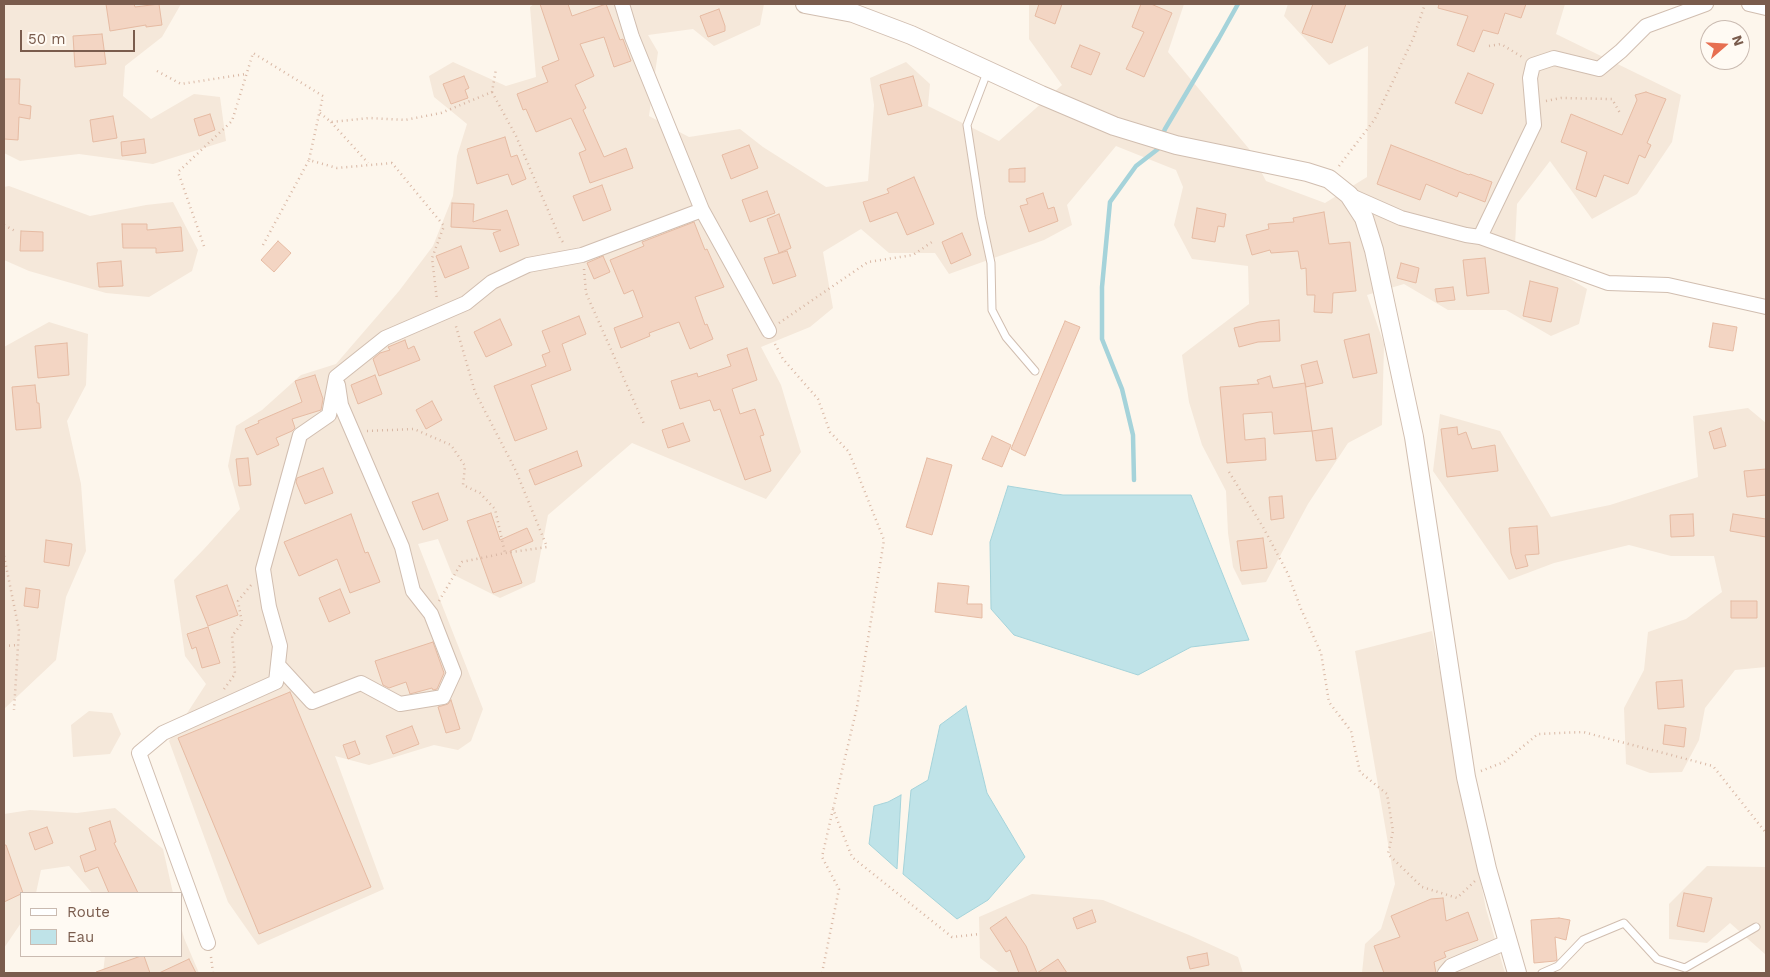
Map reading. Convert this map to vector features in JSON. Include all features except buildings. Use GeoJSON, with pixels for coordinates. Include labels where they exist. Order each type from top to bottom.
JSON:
{"type":"FeatureCollection","features":[{"type":"Feature","properties":{"kind":"street"},"geometry":{"type":"LineString","coordinates":[[622,4],[632,36],[702,210],[768,330]]}},
{"type":"Feature","properties":{"kind":"street"},"geometry":{"type":"LineString","coordinates":[[805,4],[861,16],[911,35],[1083,113],[1153,139],[1307,172],[1329,179],[1349,195],[1401,218],[1480,237],[1608,283],[1668,285],[1766,307]]}},
{"type":"Feature","properties":{"kind":"street"},"geometry":{"type":"LineString","coordinates":[[1480,237],[1534,125],[1530,78],[1533,65],[1554,58],[1599,69],[1621,51],[1646,26],[1706,4]]}},
{"type":"Feature","properties":{"kind":"street"},"geometry":{"type":"LineString","coordinates":[[1749,4],[1766,8]]}},
{"type":"Feature","properties":{"kind":"street"},"geometry":{"type":"LineString","coordinates":[[1349,195],[1364,218],[1374,250],[1414,438],[1466,777],[1487,869],[1506,942],[1517,973]]}},
{"type":"Feature","properties":{"kind":"street"},"geometry":{"type":"LineString","coordinates":[[208,943],[139,753],[163,733],[276,682],[280,646],[263,569],[300,435],[329,415],[336,377],[385,338],[466,303],[492,282],[528,265],[577,256],[702,210]]}},
{"type":"Feature","properties":{"kind":"street"},"geometry":{"type":"LineString","coordinates":[[278,665],[312,702],[360,683],[400,704],[443,697],[454,673],[431,614],[413,591],[402,547],[342,405],[336,377]]}},
{"type":"Feature","properties":{"kind":"street"},"geometry":{"type":"LineString","coordinates":[[1445,973],[1451,966],[1506,942]]}},
{"type":"Feature","properties":{"kind":"lane"},"geometry":{"type":"LineString","coordinates":[[988,70],[967,125],[980,216],[991,262],[992,310],[1006,337],[1035,372]]}},
{"type":"Feature","properties":{"kind":"lane"},"geometry":{"type":"LineString","coordinates":[[1542,973],[1558,966],[1583,940],[1624,923],[1657,959],[1685,968],[1756,927]]}},
{"type":"Feature","properties":{"kind":"path"},"geometry":{"type":"LineString","coordinates":[[1329,179],[1375,119],[1413,39],[1425,4]]}},
{"type":"Feature","properties":{"kind":"path"},"geometry":{"type":"LineString","coordinates":[[1489,46],[1501,44],[1533,65]]}},
{"type":"Feature","properties":{"kind":"path"},"geometry":{"type":"LineString","coordinates":[[204,246],[178,172],[232,121],[253,53],[323,96],[309,160],[262,245]]}},
{"type":"Feature","properties":{"kind":"path"},"geometry":{"type":"LineString","coordinates":[[496,69],[492,92],[516,136],[560,238],[577,256],[586,293],[644,424]]}},
{"type":"Feature","properties":{"kind":"path"},"geometry":{"type":"LineString","coordinates":[[157,71],[181,84],[246,74]]}},
{"type":"Feature","properties":{"kind":"path"},"geometry":{"type":"LineString","coordinates":[[331,122],[370,118],[405,120],[441,113],[492,92]]}},
{"type":"Feature","properties":{"kind":"path"},"geometry":{"type":"LineString","coordinates":[[1532,103],[1561,98],[1612,99],[1620,113]]}},
{"type":"Feature","properties":{"kind":"path"},"geometry":{"type":"LineString","coordinates":[[320,112],[369,164]]}},
{"type":"Feature","properties":{"kind":"path"},"geometry":{"type":"LineString","coordinates":[[309,160],[338,168],[392,163],[444,226],[432,258],[439,314]]}},
{"type":"Feature","properties":{"kind":"path"},"geometry":{"type":"LineString","coordinates":[[4,225],[17,232]]}},
{"type":"Feature","properties":{"kind":"path"},"geometry":{"type":"LineString","coordinates":[[822,973],[839,889],[822,857],[857,707],[884,540],[849,452],[830,432],[818,399],[783,359],[768,330],[868,262],[912,255],[932,242]]}},
{"type":"Feature","properties":{"kind":"path"},"geometry":{"type":"LineString","coordinates":[[431,614],[462,562],[547,547],[516,471],[475,392],[454,321],[466,303]]}},
{"type":"Feature","properties":{"kind":"path"},"geometry":{"type":"LineString","coordinates":[[353,431],[414,429],[451,445],[466,466],[463,485],[480,494],[495,509],[505,553]]}},
{"type":"Feature","properties":{"kind":"path"},"geometry":{"type":"LineString","coordinates":[[1230,472],[1288,574],[1321,653],[1329,702],[1351,731],[1360,772],[1387,794],[1393,830],[1388,854],[1422,887],[1458,898],[1487,869]]}},
{"type":"Feature","properties":{"kind":"path"},"geometry":{"type":"LineString","coordinates":[[4,556],[19,630],[14,710]]}},
{"type":"Feature","properties":{"kind":"path"},"geometry":{"type":"LineString","coordinates":[[224,689],[235,674],[232,636],[242,623],[238,601],[263,569]]}},
{"type":"Feature","properties":{"kind":"path"},"geometry":{"type":"LineString","coordinates":[[4,646],[18,645]]}},
{"type":"Feature","properties":{"kind":"path"},"geometry":{"type":"LineString","coordinates":[[1466,777],[1504,762],[1538,734],[1583,732],[1713,766],[1766,833]]}},
{"type":"Feature","properties":{"kind":"path"},"geometry":{"type":"LineString","coordinates":[[833,809],[852,857],[952,937],[980,934]]}},
{"type":"Feature","properties":{"kind":"shaded area"},"geometry":{"type":"Polygon","coordinates":[[[4,4],[181,4],[162,37],[125,66],[123,96],[151,119],[194,94],[220,97],[226,141],[153,164],[79,154],[20,161],[4,153],[4,4]]]}},
{"type":"Feature","properties":{"kind":"shaded area"},"geometry":{"type":"Polygon","coordinates":[[[534,4],[764,4],[760,25],[714,46],[693,29],[648,35],[658,52],[649,116],[689,137],[740,129],[763,147],[826,187],[868,181],[874,105],[870,78],[906,62],[930,84],[928,106],[999,141],[1062,85],[1029,39],[1029,4],[1184,4],[1168,52],[1250,150],[1266,181],[1325,203],[1367,177],[1368,46],[1329,65],[1284,16],[1288,4],[1565,4],[1556,34],[1681,95],[1672,142],[1637,194],[1592,219],[1550,161],[1517,204],[1515,246],[1587,289],[1579,324],[1551,336],[1506,310],[1448,310],[1404,284],[1367,295],[1384,344],[1382,425],[1348,443],[1308,504],[1266,582],[1242,585],[1233,567],[1228,533],[1226,491],[1202,445],[1189,402],[1182,355],[1249,304],[1248,266],[1192,259],[1174,225],[1183,187],[1176,170],[1116,146],[1067,205],[1072,225],[1044,240],[949,274],[935,253],[889,253],[861,229],[823,252],[833,308],[810,327],[761,347],[781,385],[801,452],[766,499],[632,443],[548,515],[535,582],[500,598],[452,574],[438,539],[418,544],[483,709],[471,741],[458,750],[434,745],[369,765],[335,756],[384,889],[258,945],[228,902],[169,741],[206,684],[185,656],[174,580],[240,509],[228,466],[236,426],[262,410],[301,375],[336,364],[399,291],[433,246],[453,196],[457,156],[467,124],[434,97],[429,76],[453,62],[506,86],[536,77],[530,7],[534,4]]]}},
{"type":"Feature","properties":{"kind":"shaded area"},"geometry":{"type":"Polygon","coordinates":[[[9,186],[90,216],[146,205],[173,202],[198,250],[192,271],[149,297],[106,293],[29,271],[4,260],[4,187],[9,186]]]}},
{"type":"Feature","properties":{"kind":"shaded area"},"geometry":{"type":"Polygon","coordinates":[[[49,322],[88,334],[86,385],[67,421],[81,484],[86,551],[66,597],[56,660],[4,709],[4,347],[49,322]]]}},
{"type":"Feature","properties":{"kind":"shaded area"},"geometry":{"type":"Polygon","coordinates":[[[1748,408],[1766,423],[1766,667],[1735,670],[1705,708],[1699,740],[1682,772],[1650,773],[1626,764],[1624,708],[1644,670],[1648,632],[1686,619],[1722,592],[1714,556],[1671,556],[1629,545],[1554,563],[1509,580],[1433,471],[1440,414],[1500,431],[1551,517],[1610,505],[1698,477],[1693,416],[1748,408]]]}},
{"type":"Feature","properties":{"kind":"shaded area"},"geometry":{"type":"Polygon","coordinates":[[[1432,631],[1486,909],[1505,973],[1362,973],[1365,944],[1381,929],[1395,884],[1355,651],[1432,631]]]}},
{"type":"Feature","properties":{"kind":"shaded area"},"geometry":{"type":"Polygon","coordinates":[[[89,711],[112,713],[121,734],[110,754],[73,757],[71,725],[89,711]]]}},
{"type":"Feature","properties":{"kind":"shaded area"},"geometry":{"type":"Polygon","coordinates":[[[115,808],[163,849],[173,892],[91,892],[69,866],[41,870],[36,892],[20,892],[20,924],[4,948],[4,814],[30,810],[77,813],[115,808]]]}},
{"type":"Feature","properties":{"kind":"shaded area"},"geometry":{"type":"Polygon","coordinates":[[[1707,866],[1766,867],[1766,955],[1730,923],[1707,943],[1669,939],[1669,904],[1707,866]]]}},
{"type":"Feature","properties":{"kind":"shaded area"},"geometry":{"type":"Polygon","coordinates":[[[1032,894],[1103,900],[1238,957],[1243,973],[1000,973],[980,958],[979,917],[1032,894]]]}},
{"type":"Feature","properties":{"kind":"shaded area"},"geometry":{"type":"Polygon","coordinates":[[[182,931],[199,973],[103,973],[105,957],[182,957],[182,931]]]}},
{"type":"Feature","properties":{"kind":"water"},"geometry":{"type":"Polygon","coordinates":[[[1008,486],[1063,495],[1191,495],[1249,640],[1191,647],[1138,675],[1014,635],[991,609],[990,542],[1008,486]]]}},
{"type":"Feature","properties":{"kind":"water"},"geometry":{"type":"Polygon","coordinates":[[[966,706],[987,793],[1025,857],[988,900],[957,919],[903,874],[911,790],[928,780],[940,725],[966,706]]]}},
{"type":"Feature","properties":{"kind":"water"},"geometry":{"type":"Polygon","coordinates":[[[901,795],[897,869],[869,844],[874,806],[888,802],[901,795]]]}},
{"type":"Feature","properties":{"kind":"waterway"},"geometry":{"type":"LineString","coordinates":[[1162,136],[1238,4]]}},
{"type":"Feature","properties":{"kind":"waterway"},"geometry":{"type":"LineString","coordinates":[[1134,480],[1133,435],[1122,389],[1102,339],[1102,287],[1110,202],[1136,166],[1158,149],[1160,143]]}}]}
